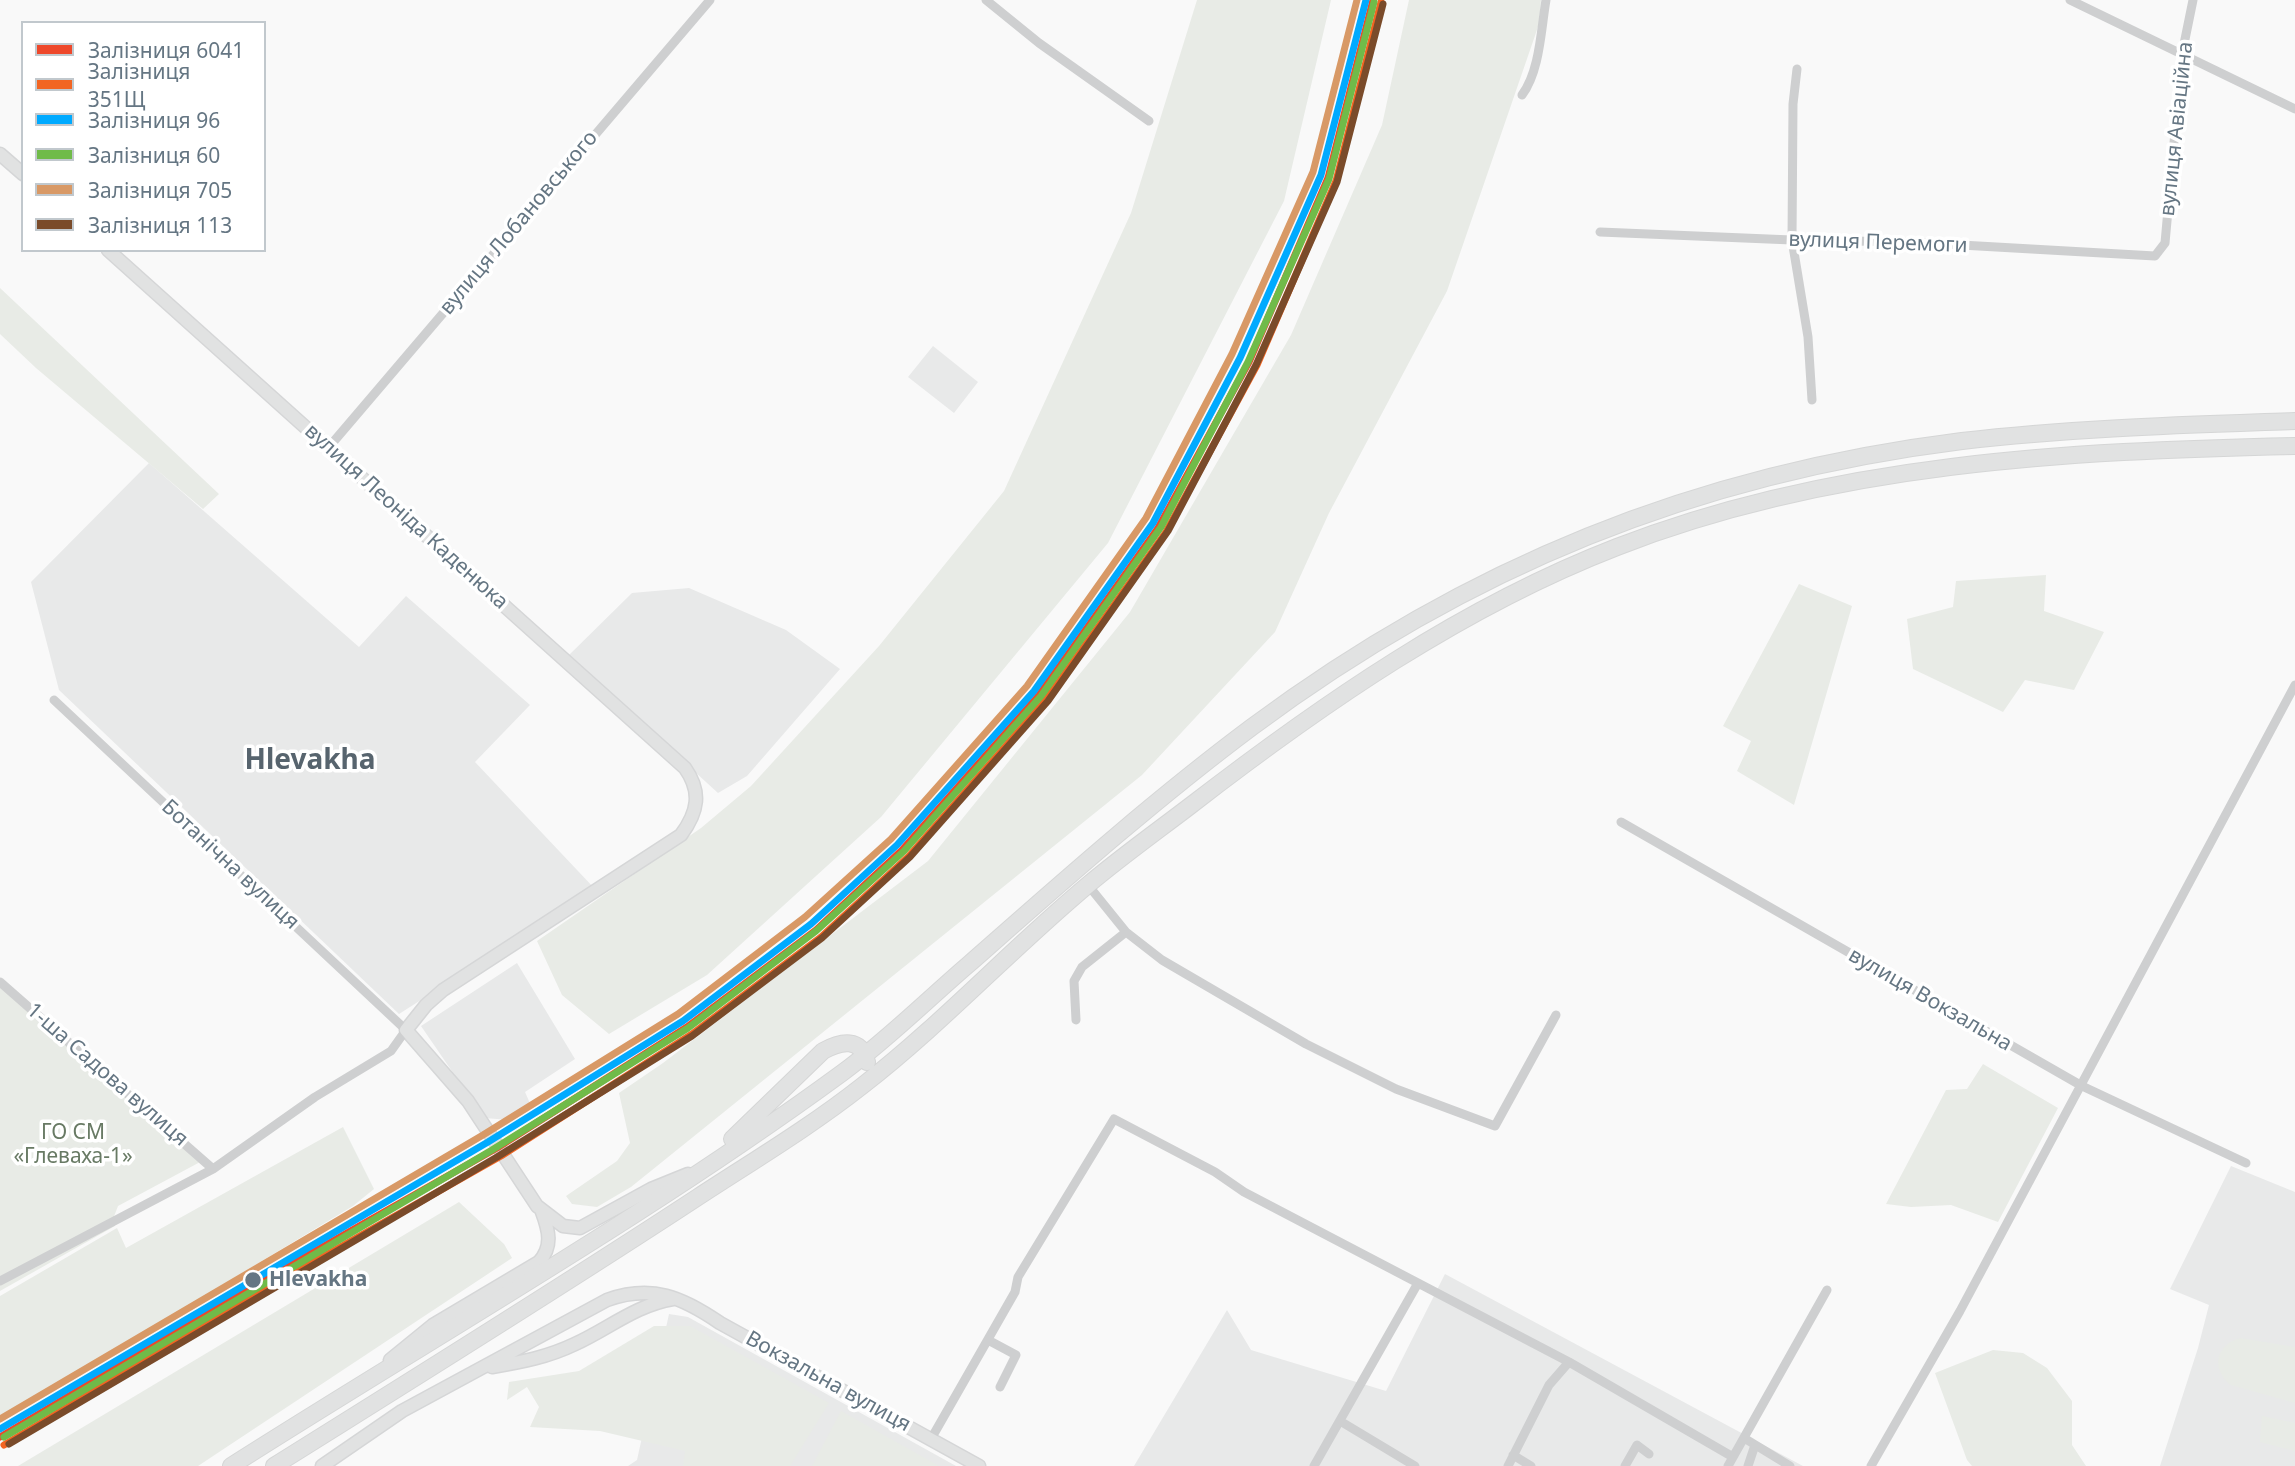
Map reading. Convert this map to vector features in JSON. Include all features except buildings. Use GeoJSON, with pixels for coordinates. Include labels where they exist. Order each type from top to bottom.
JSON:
{"type":"FeatureCollection","features":[{"type":"Feature","properties":{"kind":"highway"},"geometry":{"type":"LineString","coordinates":[[231,1466],[704,1167],[865,1055],[1120,832],[1253,727],[1402,628],[1498,574],[1565,543],[1701,495],[1872,455],[1955,442],[2082,429],[2295,421]]}},
{"type":"Feature","properties":{"kind":"highway"},"geometry":{"type":"LineString","coordinates":[[274,1466],[627,1245],[864,1085],[1088,885],[1268,746],[1413,649],[1508,595],[1620,545],[1763,502],[1941,468],[2092,453],[2295,446]]}},
{"type":"Feature","properties":{"kind":"highway"},"geometry":{"type":"LineString","coordinates":[[704,1167],[823,1051],[839,1042],[851,1043],[865,1055],[868,1061],[864,1085]]}},
{"type":"Feature","properties":{"kind":"street","name":"вулиця Лобановського"},"geometry":{"type":"LineString","coordinates":[[329,447],[710,0]]}},
{"type":"Feature","properties":{"kind":"street"},"geometry":{"type":"LineString","coordinates":[[986,0],[1040,43],[1149,121]]}},
{"type":"Feature","properties":{"kind":"street"},"geometry":{"type":"LineString","coordinates":[[1521,94],[1527,87],[1539,46],[1546,0]]}},
{"type":"Feature","properties":{"kind":"street"},"geometry":{"type":"LineString","coordinates":[[2070,0],[2295,109]]}},
{"type":"Feature","properties":{"kind":"street","name":"вулиця Авіаційна"},"geometry":{"type":"LineString","coordinates":[[2155,256],[2165,243],[2182,54],[2193,0]]}},
{"type":"Feature","properties":{"kind":"street"},"geometry":{"type":"LineString","coordinates":[[1797,69],[1793,104],[1792,240],[1808,337],[1812,400]]}},
{"type":"Feature","properties":{"kind":"street"},"geometry":{"type":"LineString","coordinates":[[0,154],[21,172]]}},
{"type":"Feature","properties":{"kind":"street","name":"вулиця Перемоги"},"geometry":{"type":"LineString","coordinates":[[1600,232],[1908,242],[2155,256]]}},
{"type":"Feature","properties":{"kind":"street","name":"вулиця Леоніда Каденюка"},"geometry":{"type":"LineString","coordinates":[[110,252],[685,768],[696,789],[697,806],[681,835],[443,990],[421,1010],[406,1030]]}},
{"type":"Feature","properties":{"kind":"street"},"geometry":{"type":"LineString","coordinates":[[1871,1466],[1960,1311],[2295,685]]}},
{"type":"Feature","properties":{"kind":"street","name":"Ботанічна вулиця"},"geometry":{"type":"LineString","coordinates":[[54,700],[406,1030]]}},
{"type":"Feature","properties":{"kind":"street","name":"вулиця Вокзальна"},"geometry":{"type":"LineString","coordinates":[[1621,822],[2082,1086],[2246,1163]]}},
{"type":"Feature","properties":{"kind":"street"},"geometry":{"type":"LineString","coordinates":[[1088,885],[1126,933],[1162,960],[1306,1044],[1396,1089],[1495,1126],[1556,1015]]}},
{"type":"Feature","properties":{"kind":"street"},"geometry":{"type":"LineString","coordinates":[[1076,1020],[1074,981],[1082,967],[1126,933]]}},
{"type":"Feature","properties":{"kind":"street","name":"1-ша Садова вулиця"},"geometry":{"type":"LineString","coordinates":[[0,982],[213,1168]]}},
{"type":"Feature","properties":{"kind":"street"},"geometry":{"type":"LineString","coordinates":[[0,1281],[213,1168],[315,1097],[391,1051],[406,1030],[468,1101],[497,1148],[540,1208],[563,1226],[580,1228],[651,1189],[704,1167]]}},
{"type":"Feature","properties":{"kind":"street"},"geometry":{"type":"LineString","coordinates":[[931,1439],[1015,1292],[1018,1276],[1114,1119],[1569,1362],[1730,1462],[1827,1290]]}},
{"type":"Feature","properties":{"kind":"street"},"geometry":{"type":"LineString","coordinates":[[356,1386],[433,1325],[539,1262],[548,1251],[540,1208]]}},
{"type":"Feature","properties":{"kind":"street"},"geometry":{"type":"LineString","coordinates":[[1314,1466],[1418,1283]]}},
{"type":"Feature","properties":{"kind":"street","name":"Вокзальна вулиця"},"geometry":{"type":"LineString","coordinates":[[622,1294],[636,1290],[676,1298],[694,1305],[720,1323],[979,1466]]}},
{"type":"Feature","properties":{"kind":"street"},"geometry":{"type":"LineString","coordinates":[[322,1466],[402,1411],[622,1294],[631,1304],[630,1314]]}},
{"type":"Feature","properties":{"kind":"street"},"geometry":{"type":"LineString","coordinates":[[481,1369],[541,1359],[576,1344],[643,1307],[676,1298]]}},
{"type":"Feature","properties":{"kind":"street"},"geometry":{"type":"LineString","coordinates":[[570,1321],[570,1338],[576,1344]]}},
{"type":"Feature","properties":{"kind":"street"},"geometry":{"type":"LineString","coordinates":[[988,1340],[1016,1356],[1000,1387]]}},
{"type":"Feature","properties":{"kind":"street"},"geometry":{"type":"LineString","coordinates":[[1508,1466],[1549,1385],[1569,1362]]}},
{"type":"Feature","properties":{"kind":"street"},"geometry":{"type":"LineString","coordinates":[[1340,1421],[1415,1466]]}},
{"type":"Feature","properties":{"kind":"street"},"geometry":{"type":"LineString","coordinates":[[1744,1438],[1790,1466]]}},
{"type":"Feature","properties":{"kind":"street"},"geometry":{"type":"LineString","coordinates":[[1625,1466],[1637,1445],[1649,1454]]}},
{"type":"Feature","properties":{"kind":"street"},"geometry":{"type":"LineString","coordinates":[[1748,1466],[1755,1445]]}},
{"type":"Feature","properties":{"kind":"street"},"geometry":{"type":"LineString","coordinates":[[1514,1455],[1531,1466]]}},
{"type":"Feature","properties":{"kind":"shaded area"},"geometry":{"type":"Polygon","coordinates":[[[933,346],[978,382],[954,413],[908,377],[933,346]]]}},
{"type":"Feature","properties":{"kind":"shaded area"},"geometry":{"type":"Polygon","coordinates":[[[149,463],[359,647],[406,596],[530,705],[475,762],[595,889],[399,1014],[59,690],[31,582],[149,463]]]}},
{"type":"Feature","properties":{"kind":"shaded area"},"geometry":{"type":"Polygon","coordinates":[[[689,588],[786,630],[840,669],[747,776],[718,793],[568,656],[632,593],[689,588]]]}},
{"type":"Feature","properties":{"kind":"shaded area"},"geometry":{"type":"Polygon","coordinates":[[[517,963],[575,1059],[525,1092],[532,1108],[510,1120],[484,1118],[421,1026],[517,963]]]}},
{"type":"Feature","properties":{"kind":"shaded area"},"geometry":{"type":"Polygon","coordinates":[[[2231,1166],[2295,1192],[2295,1466],[2160,1466],[2209,1305],[2170,1289],[2231,1166]]]}},
{"type":"Feature","properties":{"kind":"shaded area"},"geometry":{"type":"Polygon","coordinates":[[[1445,1274],[1803,1466],[1134,1466],[1227,1310],[1251,1350],[1386,1391],[1445,1274]]]}},
{"type":"Feature","properties":{"kind":"shaded area"},"geometry":{"type":"Polygon","coordinates":[[[669,1314],[688,1317],[956,1466],[628,1466],[637,1460],[669,1314]]]}},
{"type":"Feature","properties":{"kind":"green space"},"geometry":{"type":"Polygon","coordinates":[[[1197,0],[1331,0],[1284,201],[1108,543],[881,817],[707,975],[609,1034],[562,995],[537,941],[701,828],[751,786],[879,646],[1004,491],[1131,213],[1197,0]]]}},
{"type":"Feature","properties":{"kind":"green space"},"geometry":{"type":"Polygon","coordinates":[[[1409,0],[1541,0],[1539,24],[1447,291],[1329,513],[1275,632],[1142,775],[631,1187],[597,1207],[572,1204],[566,1196],[617,1161],[630,1143],[619,1093],[663,1063],[928,861],[1130,612],[1291,335],[1382,125],[1409,0]]]}},
{"type":"Feature","properties":{"kind":"green space"},"geometry":{"type":"Polygon","coordinates":[[[0,288],[219,494],[203,509],[36,368],[0,334],[0,288]]]}},
{"type":"Feature","properties":{"kind":"green space"},"geometry":{"type":"Polygon","coordinates":[[[2046,575],[2044,611],[2104,632],[2074,690],[2025,680],[2003,712],[1913,669],[1907,619],[1953,607],[1956,581],[2046,575]]]}},
{"type":"Feature","properties":{"kind":"green space"},"geometry":{"type":"Polygon","coordinates":[[[1799,584],[1852,606],[1794,805],[1737,771],[1751,741],[1723,726],[1799,584]]]}},
{"type":"Feature","properties":{"kind":"green space","name":"ГО СМ «Глеваха-1»"},"geometry":{"type":"Polygon","coordinates":[[[0,983],[202,1161],[118,1206],[113,1219],[115,1226],[0,1291],[0,983]]]}},
{"type":"Feature","properties":{"kind":"green space"},"geometry":{"type":"Polygon","coordinates":[[[1983,1064],[2058,1108],[1998,1222],[1951,1205],[1911,1207],[1886,1204],[1946,1090],[1967,1089],[1983,1064]]]}},
{"type":"Feature","properties":{"kind":"green space"},"geometry":{"type":"Polygon","coordinates":[[[343,1127],[374,1189],[353,1206],[0,1419],[0,1296],[117,1228],[126,1248],[343,1127]]]}},
{"type":"Feature","properties":{"kind":"green space"},"geometry":{"type":"Polygon","coordinates":[[[459,1202],[504,1244],[512,1258],[198,1466],[18,1466],[459,1202]]]}},
{"type":"Feature","properties":{"kind":"green space"},"geometry":{"type":"Polygon","coordinates":[[[654,1326],[690,1326],[829,1403],[790,1466],[683,1466],[685,1451],[600,1431],[530,1427],[539,1407],[527,1387],[507,1400],[509,1382],[579,1371],[654,1326]]]}},
{"type":"Feature","properties":{"kind":"green space"},"geometry":{"type":"Polygon","coordinates":[[[2241,1338],[2295,1347],[2295,1403],[2231,1385],[2224,1379],[2218,1365],[2221,1351],[2241,1338]]]}},
{"type":"Feature","properties":{"kind":"green space"},"geometry":{"type":"Polygon","coordinates":[[[1993,1350],[2023,1353],[2047,1368],[2072,1401],[2072,1445],[2086,1466],[1972,1466],[1967,1460],[1935,1373],[1993,1350]]]}},
{"type":"Feature","properties":{"kind":"green space"},"geometry":{"type":"Polygon","coordinates":[[[841,1411],[939,1466],[812,1466],[841,1411]]]}},
{"type":"Feature","properties":{"kind":"green space"},"geometry":{"type":"Polygon","coordinates":[[[2262,1416],[2295,1423],[2295,1451],[2260,1442],[2262,1416]]]}},
{"type":"Feature","properties":{"kind":"rail line","name":"705"},"geometry":{"type":"LineString","coordinates":[[0,1419],[483,1135],[678,1014],[805,917],[891,839],[1027,686],[1146,518],[1232,354],[1313,172],[1357,0]]}},
{"type":"Feature","properties":{"kind":"rail line","name":"96"},"geometry":{"type":"LineString","coordinates":[[0,1429],[488,1142],[683,1021],[811,924],[897,845],[1034,691],[1153,523],[1240,358],[1321,175],[1366,0]]}},
{"type":"Feature","properties":{"kind":"rail line","name":"6041"},"geometry":{"type":"LineString","coordinates":[[0,1437],[255,1285],[497,1148],[687,1027],[816,930],[902,850],[1039,695],[1158,528],[1249,362],[1328,178],[1373,0]]}},
{"type":"Feature","properties":{"kind":"rail line","name":"60"},"geometry":{"type":"LineString","coordinates":[[4,1437],[492,1150],[688,1028],[816,931],[904,851],[1041,696],[1161,527],[1248,362],[1329,179],[1374,2]]}},
{"type":"Feature","properties":{"kind":"rail line","name":"351Щ"},"geometry":{"type":"LineString","coordinates":[[4,1445],[259,1293],[501,1156],[692,1034],[821,937],[909,856],[1046,700],[1166,532],[1257,365],[1336,181],[1381,2]]}},
{"type":"Feature","properties":{"kind":"rail line","name":"113"},"geometry":{"type":"LineString","coordinates":[[9,1444],[497,1157],[692,1036],[822,938],[910,857],[1048,701],[1168,531],[1256,365],[1337,182],[1383,4]]}},
{"type":"Feature","properties":{"kind":"place","name":"Hlevakha"},"geometry":{"type":"Point","coordinates":[253,1280]}},
{"type":"Feature","properties":{"kind":"district","name":"Hlevakha"},"geometry":{"type":"Point","coordinates":[310,761]}}]}
